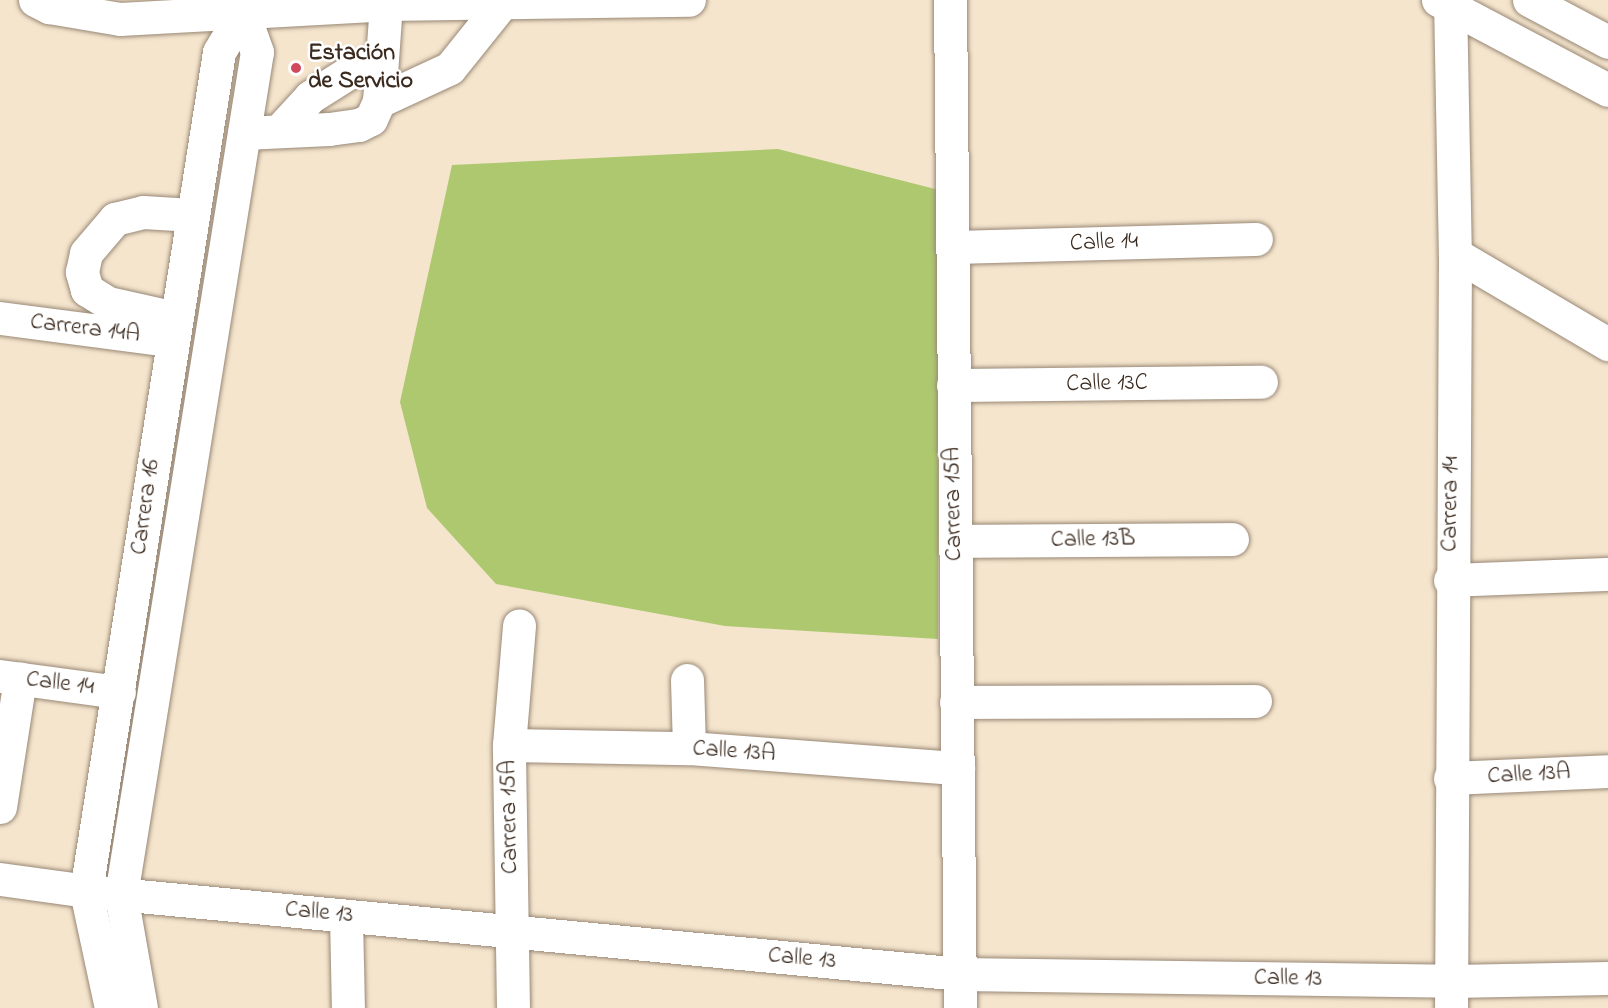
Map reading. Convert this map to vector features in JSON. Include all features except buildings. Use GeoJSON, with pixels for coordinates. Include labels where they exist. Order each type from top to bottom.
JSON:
{"type":"FeatureCollection","features":[{"type":"Feature","properties":{"kind":"street"},"geometry":{"type":"LineString","coordinates":[[35,0],[49,7],[120,19],[244,6],[689,0]]}},
{"type":"Feature","properties":{"kind":"street","name":"Carrera 15A"},"geometry":{"type":"LineString","coordinates":[[950,0],[960,1008]]}},
{"type":"Feature","properties":{"kind":"street"},"geometry":{"type":"LineString","coordinates":[[1529,0],[1563,7],[1608,42]]}},
{"type":"Feature","properties":{"kind":"street"},"geometry":{"type":"LineString","coordinates":[[1446,1],[1608,90]]}},
{"type":"Feature","properties":{"kind":"street","name":"Carrera 14"},"geometry":{"type":"LineString","coordinates":[[1446,1],[1455,254],[1450,580],[1450,995]]}},
{"type":"Feature","properties":{"kind":"street"},"geometry":{"type":"LineString","coordinates":[[379,101],[450,68],[502,3]]}},
{"type":"Feature","properties":{"kind":"street"},"geometry":{"type":"LineString","coordinates":[[244,133],[359,125],[371,119],[379,101],[386,4]]}},
{"type":"Feature","properties":{"kind":"street","name":"Carrera 16"},"geometry":{"type":"LineString","coordinates":[[141,1008],[121,895],[257,52],[244,6]]}},
{"type":"Feature","properties":{"kind":"street","name":"Carrera 16"},"geometry":{"type":"LineString","coordinates":[[111,1008],[86,891],[119,692],[173,329],[219,52],[244,6]]}},
{"type":"Feature","properties":{"kind":"street"},"geometry":{"type":"LineString","coordinates":[[279,131],[310,97],[348,73],[382,58]]}},
{"type":"Feature","properties":{"kind":"street"},"geometry":{"type":"LineString","coordinates":[[173,329],[108,303],[87,290],[82,272],[86,253],[115,219],[143,212],[193,215]]}},
{"type":"Feature","properties":{"kind":"street","name":"Calle 14"},"geometry":{"type":"LineString","coordinates":[[952,247],[1256,239]]}},
{"type":"Feature","properties":{"kind":"street"},"geometry":{"type":"LineString","coordinates":[[1455,254],[1608,344]]}},
{"type":"Feature","properties":{"kind":"street","name":"Carrera 14A"},"geometry":{"type":"LineString","coordinates":[[0,318],[173,329]]}},
{"type":"Feature","properties":{"kind":"street","name":"Calle 13C"},"geometry":{"type":"LineString","coordinates":[[953,385],[1261,382]]}},
{"type":"Feature","properties":{"kind":"street","name":"Calle 13B"},"geometry":{"type":"LineString","coordinates":[[955,541],[1232,538]]}},
{"type":"Feature","properties":{"kind":"street"},"geometry":{"type":"LineString","coordinates":[[1450,580],[1608,574]]}},
{"type":"Feature","properties":{"kind":"street","name":"Carrera 15A"},"geometry":{"type":"LineString","coordinates":[[513,1008],[509,745],[519,626]]}},
{"type":"Feature","properties":{"kind":"street"},"geometry":{"type":"LineString","coordinates":[[0,807],[10,678]]}},
{"type":"Feature","properties":{"kind":"street","name":"Calle 14"},"geometry":{"type":"LineString","coordinates":[[10,678],[119,692]]}},
{"type":"Feature","properties":{"kind":"street"},"geometry":{"type":"LineString","coordinates":[[687,680],[689,748]]}},
{"type":"Feature","properties":{"kind":"street"},"geometry":{"type":"LineString","coordinates":[[956,702],[1255,701]]}},
{"type":"Feature","properties":{"kind":"street","name":"Calle 13A"},"geometry":{"type":"LineString","coordinates":[[509,745],[689,748],[958,768]]}},
{"type":"Feature","properties":{"kind":"street","name":"Calle 13A"},"geometry":{"type":"LineString","coordinates":[[1450,778],[1608,771]]}},
{"type":"Feature","properties":{"kind":"street","name":"Calle 13"},"geometry":{"type":"LineString","coordinates":[[0,879],[121,895],[960,974],[1450,995],[1608,978]]}},
{"type":"Feature","properties":{"kind":"street"},"geometry":{"type":"LineString","coordinates":[[346,916],[348,1008]]}},
{"type":"Feature","properties":{"kind":"green space"},"geometry":{"type":"Polygon","coordinates":[[[778,149],[939,190],[938,639],[725,626],[496,584],[427,508],[400,402],[452,165],[778,149]]]}},
{"type":"Feature","properties":{"kind":"place","name":"Estación de Servicio"},"geometry":{"type":"Point","coordinates":[296,68]}}]}
